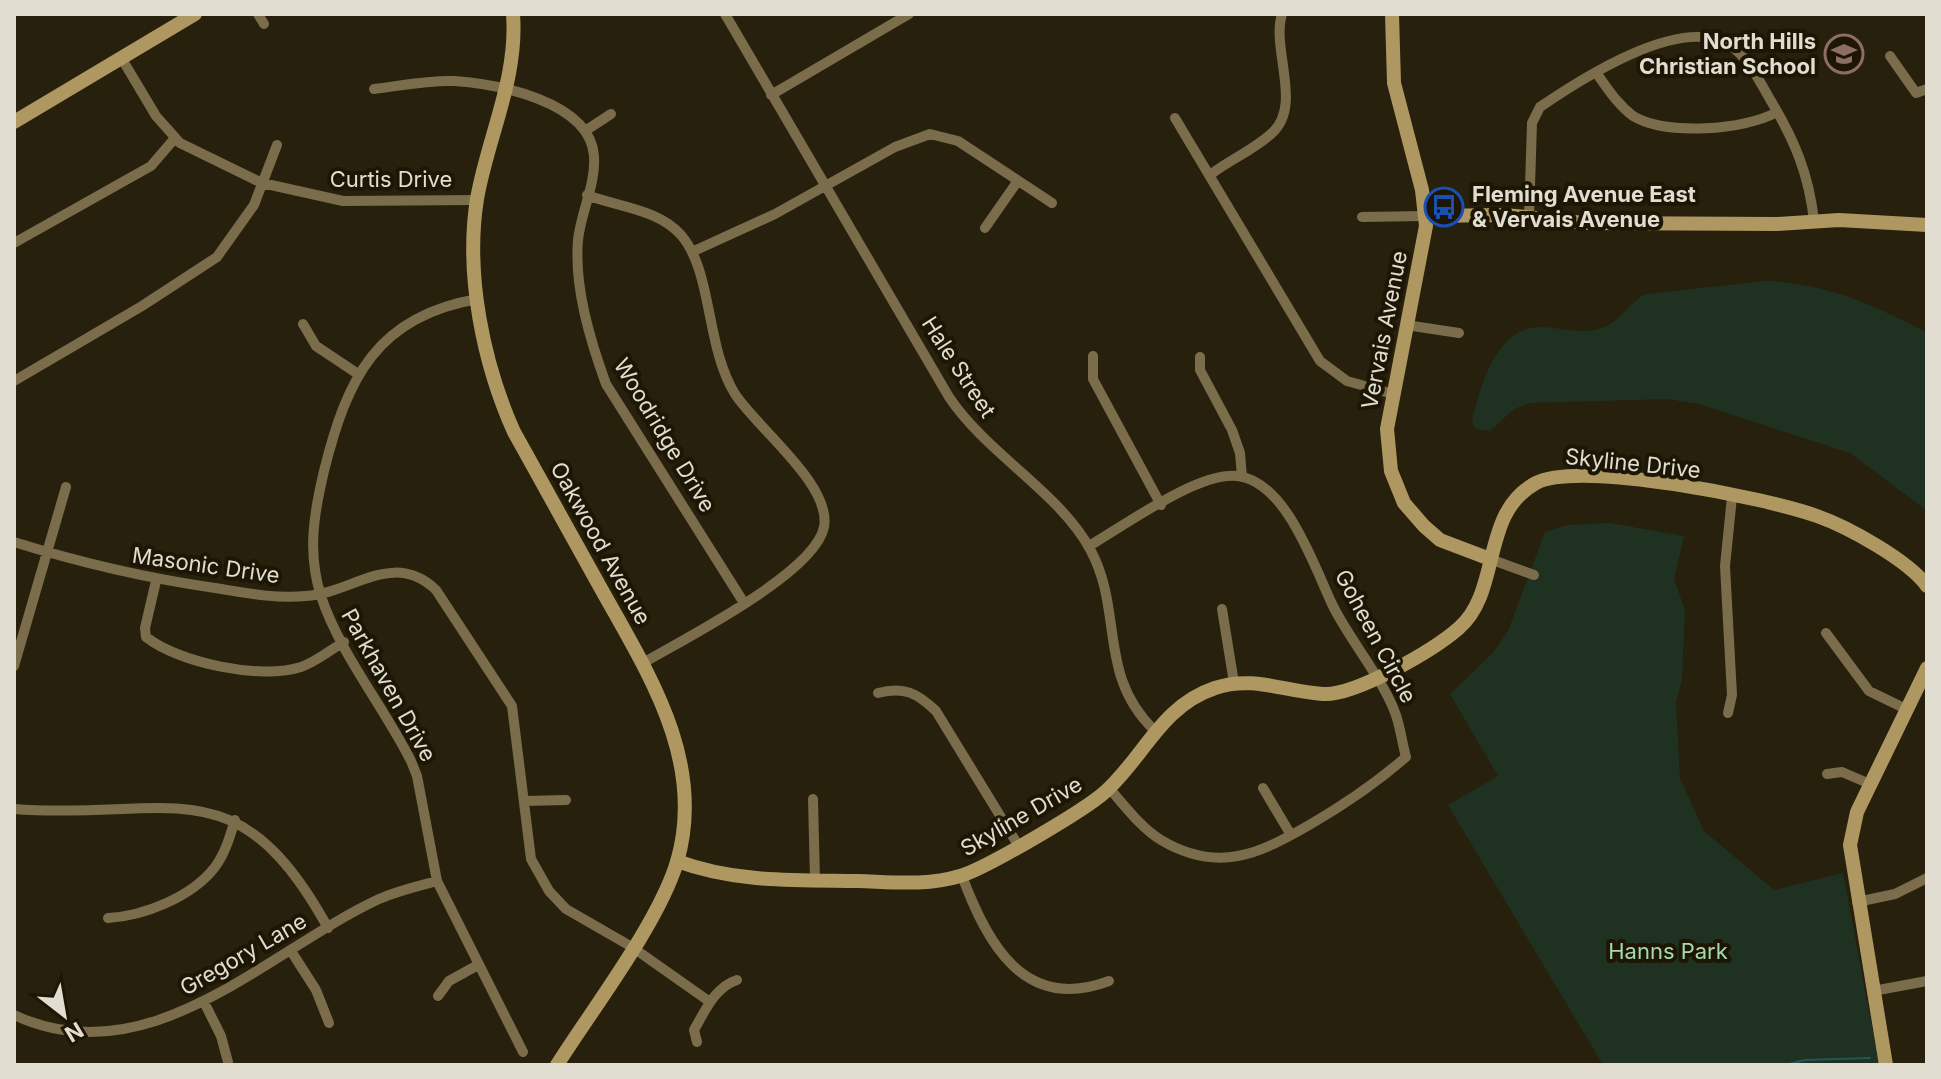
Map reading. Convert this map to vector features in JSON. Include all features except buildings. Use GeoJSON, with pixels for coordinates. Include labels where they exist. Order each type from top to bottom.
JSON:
{"type":"FeatureCollection","features":[{"type":"Feature","properties":{"kind":"street"},"geometry":{"type":"LineString","coordinates":[[14,122],[195,14]]}},
{"type":"Feature","properties":{"kind":"street","name":"Oakwood Avenue"},"geometry":{"type":"LineString","coordinates":[[513,14],[515,39],[506,90],[477,200],[475,269],[494,376],[514,432],[643,663],[668,718],[683,774],[683,830],[677,861],[655,911],[557,1065]]}},
{"type":"Feature","properties":{"kind":"street","name":"Hale Street"},"geometry":{"type":"LineString","coordinates":[[725,14],[965,421],[1068,519],[1089,546],[1106,598],[1124,692],[1138,714],[1154,730]]}},
{"type":"Feature","properties":{"kind":"street"},"geometry":{"type":"LineString","coordinates":[[771,95],[909,14]]}},
{"type":"Feature","properties":{"kind":"street"},"geometry":{"type":"LineString","coordinates":[[1210,175],[1275,131],[1283,118],[1284,87],[1278,35],[1282,14]]}},
{"type":"Feature","properties":{"kind":"street","name":"Vervais Avenue"},"geometry":{"type":"LineString","coordinates":[[1392,14],[1394,83],[1425,216],[1393,394],[1388,449],[1391,471],[1404,503],[1440,540],[1534,575]]}},
{"type":"Feature","properties":{"kind":"street"},"geometry":{"type":"LineString","coordinates":[[1529,218],[1533,116],[1558,95],[1597,74],[1673,39],[1696,36],[1736,49],[1777,112],[1804,165],[1814,221]]}},
{"type":"Feature","properties":{"kind":"street"},"geometry":{"type":"LineString","coordinates":[[1890,56],[1916,93],[1927,89]]}},
{"type":"Feature","properties":{"kind":"street","name":"Curtis Drive"},"geometry":{"type":"LineString","coordinates":[[122,59],[156,116],[175,138],[210,160],[262,183],[316,198],[343,201],[477,200]]}},
{"type":"Feature","properties":{"kind":"street"},"geometry":{"type":"LineString","coordinates":[[1597,74],[1631,114],[1655,125],[1745,126],[1777,112]]}},
{"type":"Feature","properties":{"kind":"street"},"geometry":{"type":"LineString","coordinates":[[374,89],[454,81],[506,90],[564,109],[585,131],[611,114]]}},
{"type":"Feature","properties":{"kind":"street"},"geometry":{"type":"LineString","coordinates":[[1175,118],[1320,361],[1347,381],[1393,394]]}},
{"type":"Feature","properties":{"kind":"street","name":"Woodridge Drive"},"geometry":{"type":"LineString","coordinates":[[585,131],[594,157],[578,238],[579,272],[594,346],[606,384],[744,603]]}},
{"type":"Feature","properties":{"kind":"street"},"geometry":{"type":"LineString","coordinates":[[694,251],[775,214],[895,147],[930,134],[958,141],[1052,203]]}},
{"type":"Feature","properties":{"kind":"street"},"geometry":{"type":"LineString","coordinates":[[14,243],[151,166],[175,138]]}},
{"type":"Feature","properties":{"kind":"street"},"geometry":{"type":"LineString","coordinates":[[14,381],[142,306],[217,257],[243,226],[277,145]]}},
{"type":"Feature","properties":{"kind":"street"},"geometry":{"type":"LineString","coordinates":[[985,228],[1017,182]]}},
{"type":"Feature","properties":{"kind":"street"},"geometry":{"type":"LineString","coordinates":[[587,195],[669,223],[694,251],[723,372],[740,401],[813,487],[824,515],[817,545],[807,558],[744,603],[643,663]]}},
{"type":"Feature","properties":{"kind":"street"},"geometry":{"type":"LineString","coordinates":[[1362,217],[1482,214],[1585,223],[1814,221],[1927,225]]}},
{"type":"Feature","properties":{"kind":"street","name":"Parkhaven Drive"},"geometry":{"type":"LineString","coordinates":[[478,299],[440,308],[401,329],[373,352],[358,374],[342,405],[316,511],[313,565],[320,594],[397,733],[417,776],[437,881],[523,1052]]}},
{"type":"Feature","properties":{"kind":"street"},"geometry":{"type":"LineString","coordinates":[[303,324],[316,346],[358,374]]}},
{"type":"Feature","properties":{"kind":"street"},"geometry":{"type":"LineString","coordinates":[[1406,325],[1459,333]]}},
{"type":"Feature","properties":{"kind":"street"},"geometry":{"type":"LineString","coordinates":[[1093,356],[1093,379],[1161,505]]}},
{"type":"Feature","properties":{"kind":"street"},"geometry":{"type":"LineString","coordinates":[[1089,546],[1196,485],[1219,477],[1242,477],[1240,453],[1200,370],[1200,357]]}},
{"type":"Feature","properties":{"kind":"street","name":"Skyline Drive"},"geometry":{"type":"LineString","coordinates":[[677,861],[733,877],[920,883],[962,876],[1109,788],[1154,730],[1190,700],[1234,683],[1267,683],[1330,694],[1349,691],[1376,679],[1461,627],[1477,601],[1511,506],[1526,490],[1548,479],[1585,476],[1670,484],[1819,516],[1908,566],[1927,586]]}},
{"type":"Feature","properties":{"kind":"street","name":"Goheen Circle"},"geometry":{"type":"LineString","coordinates":[[1109,788],[1159,839],[1195,855],[1213,858],[1251,855],[1378,784],[1406,757],[1398,721],[1333,606],[1313,557],[1281,506],[1269,493],[1242,477]]}},
{"type":"Feature","properties":{"kind":"street"},"geometry":{"type":"LineString","coordinates":[[14,666],[66,487]]}},
{"type":"Feature","properties":{"kind":"street"},"geometry":{"type":"LineString","coordinates":[[1728,713],[1732,695],[1726,535],[1732,497]]}},
{"type":"Feature","properties":{"kind":"street","name":"Masonic Drive"},"geometry":{"type":"LineString","coordinates":[[14,542],[156,581],[261,596],[320,594],[372,576],[401,572],[422,577],[436,590],[512,706],[531,859],[549,891],[566,909],[632,947],[710,1002]]}},
{"type":"Feature","properties":{"kind":"street"},"geometry":{"type":"LineString","coordinates":[[156,581],[145,628],[146,637],[193,662],[215,667],[298,668],[344,642]]}},
{"type":"Feature","properties":{"kind":"street"},"geometry":{"type":"LineString","coordinates":[[1222,609],[1234,683]]}},
{"type":"Feature","properties":{"kind":"street"},"geometry":{"type":"LineString","coordinates":[[1826,633],[1869,691],[1906,709]]}},
{"type":"Feature","properties":{"kind":"street"},"geometry":{"type":"LineString","coordinates":[[1886,1065],[1850,845],[1857,812],[1927,668]]}},
{"type":"Feature","properties":{"kind":"street"},"geometry":{"type":"LineString","coordinates":[[878,693],[907,690],[919,695],[936,711],[1018,845]]}},
{"type":"Feature","properties":{"kind":"street"},"geometry":{"type":"LineString","coordinates":[[1827,774],[1842,772],[1870,784]]}},
{"type":"Feature","properties":{"kind":"street"},"geometry":{"type":"LineString","coordinates":[[1263,788],[1291,835]]}},
{"type":"Feature","properties":{"kind":"street"},"geometry":{"type":"LineString","coordinates":[[813,799],[815,880]]}},
{"type":"Feature","properties":{"kind":"street"},"geometry":{"type":"LineString","coordinates":[[524,801],[566,800]]}},
{"type":"Feature","properties":{"kind":"street"},"geometry":{"type":"LineString","coordinates":[[14,809],[61,812],[171,807],[202,810],[235,820],[258,834],[282,859],[328,928]]}},
{"type":"Feature","properties":{"kind":"street"},"geometry":{"type":"LineString","coordinates":[[108,918],[148,909],[197,885],[217,864],[235,820]]}},
{"type":"Feature","properties":{"kind":"street"},"geometry":{"type":"LineString","coordinates":[[962,876],[974,909],[988,933],[1022,976],[1063,988],[1093,987],[1109,981]]}},
{"type":"Feature","properties":{"kind":"street"},"geometry":{"type":"LineString","coordinates":[[1857,902],[1895,894],[1927,878]]}},
{"type":"Feature","properties":{"kind":"street","name":"Gregory Lane"},"geometry":{"type":"LineString","coordinates":[[14,1015],[53,1027],[110,1030],[161,1020],[204,1002],[384,897],[437,881]]}},
{"type":"Feature","properties":{"kind":"street"},"geometry":{"type":"LineString","coordinates":[[291,951],[316,990],[329,1023]]}},
{"type":"Feature","properties":{"kind":"street"},"geometry":{"type":"LineString","coordinates":[[438,996],[449,981],[478,965]]}},
{"type":"Feature","properties":{"kind":"street"},"geometry":{"type":"LineString","coordinates":[[697,1042],[694,1030],[710,1002],[726,983],[737,980]]}},
{"type":"Feature","properties":{"kind":"street"},"geometry":{"type":"LineString","coordinates":[[1873,991],[1927,981]]}},
{"type":"Feature","properties":{"kind":"street"},"geometry":{"type":"LineString","coordinates":[[204,1002],[221,1036],[228,1062]]}},
{"type":"Feature","properties":{"kind":"green space"},"geometry":{"type":"Polygon","coordinates":[[[1765,281],[1808,286],[1849,297],[1927,333],[1927,511],[1850,453],[1699,404],[1667,399],[1530,403],[1514,409],[1490,431],[1476,429],[1472,422],[1493,360],[1502,346],[1527,329],[1598,329],[1612,323],[1646,294],[1765,281]]]}},
{"type":"Feature","properties":{"kind":"green space","name":"Hanns Park"},"geometry":{"type":"Polygon","coordinates":[[[1610,523],[1684,536],[1674,579],[1685,610],[1682,680],[1676,702],[1680,778],[1704,831],[1774,890],[1843,873],[1879,1065],[1603,1065],[1448,805],[1498,776],[1450,694],[1493,653],[1508,631],[1545,532],[1567,525],[1610,523]]]}},
{"type":"Feature","properties":{"kind":"waterway"},"geometry":{"type":"LineString","coordinates":[[1785,1065],[1805,1060],[1870,1058]]}},
{"type":"Feature","properties":{"kind":"place","name":"North Hills Christian School"},"geometry":{"type":"Point","coordinates":[1844,54]}},
{"type":"Feature","properties":{"kind":"place","name":"Fleming Avenue East & Vervais Avenue"},"geometry":{"type":"Point","coordinates":[1444,207]}}]}
